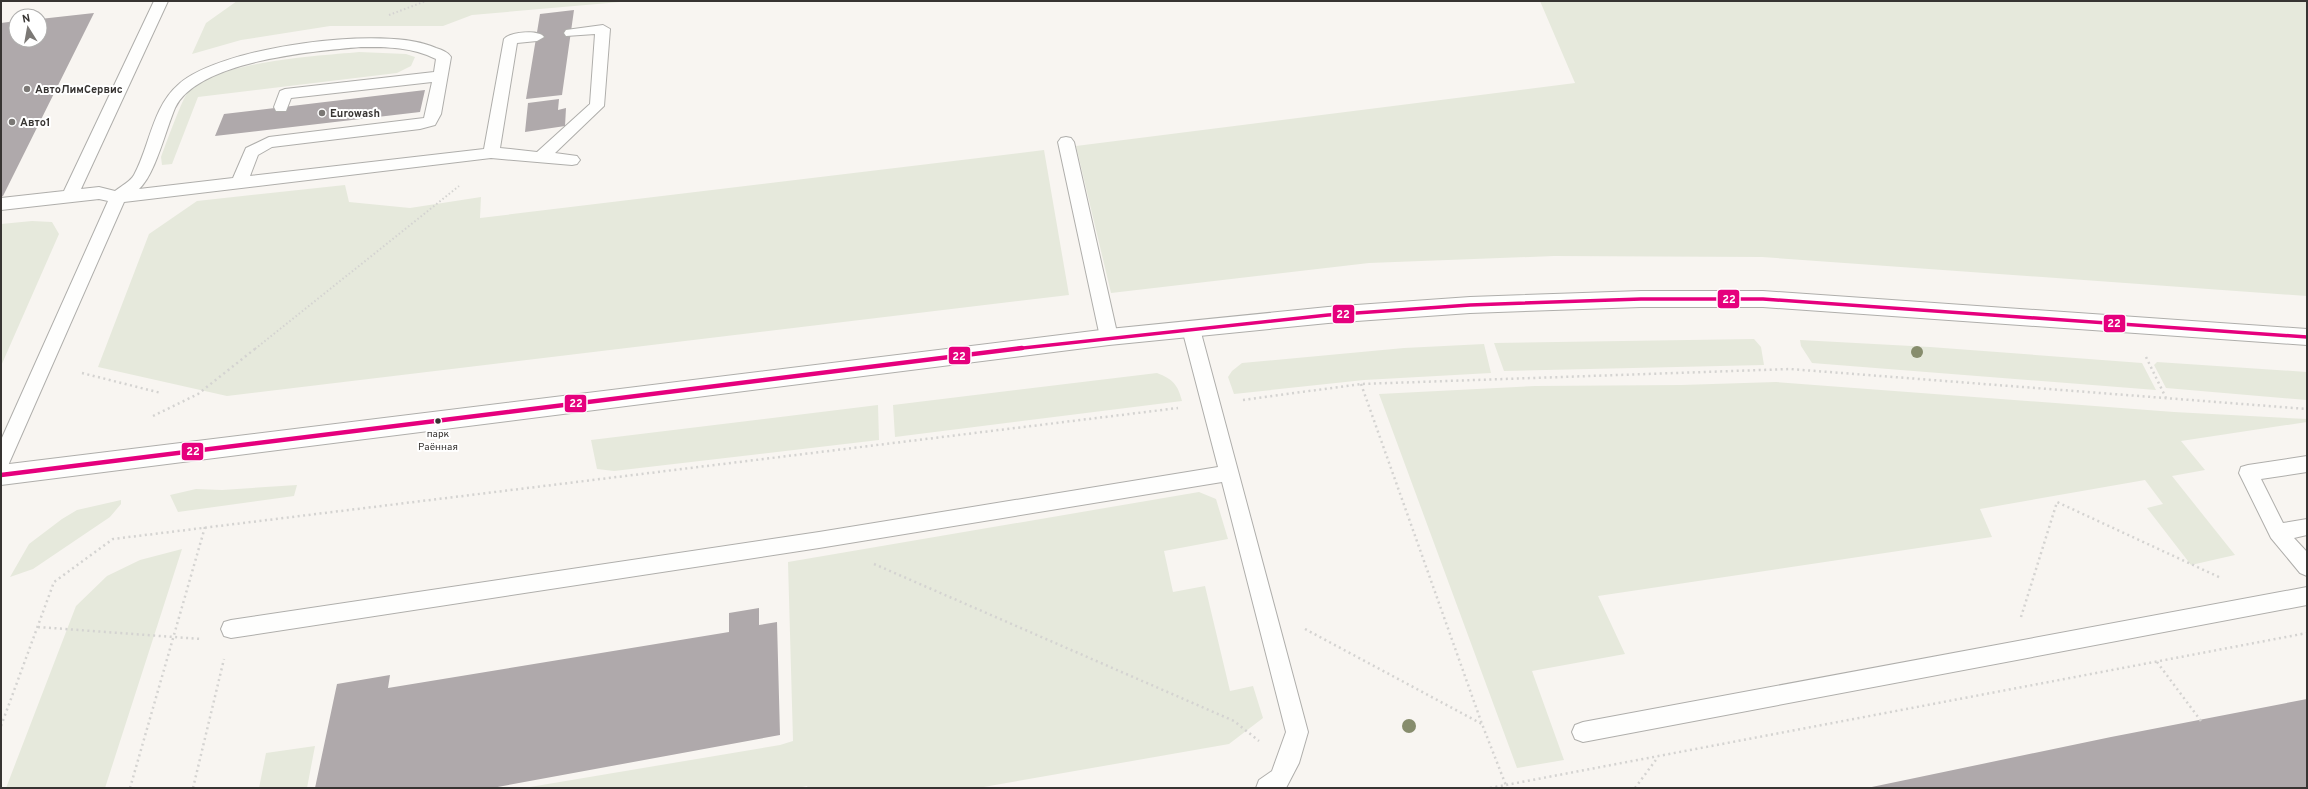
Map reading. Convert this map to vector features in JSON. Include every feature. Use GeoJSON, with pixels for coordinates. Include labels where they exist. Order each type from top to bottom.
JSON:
{"type":"FeatureCollection","features":[{"type":"Feature","properties":{"kind":"main road"},"geometry":{"type":"LineString","coordinates":[[1,475],[1109,337],[1328,315],[1470,305],[1641,299],[1764,299],[2307,337]]}},
{"type":"Feature","properties":{"kind":"lane"},"geometry":{"type":"LineString","coordinates":[[70,196],[161,1]]}},
{"type":"Feature","properties":{"kind":"lane"},"geometry":{"type":"LineString","coordinates":[[540,158],[597,106],[604,29],[571,33]]}},
{"type":"Feature","properties":{"kind":"lane"},"geometry":{"type":"LineString","coordinates":[[491,153],[511,39],[536,37]]}},
{"type":"Feature","properties":{"kind":"lane"},"geometry":{"type":"LineString","coordinates":[[1,461],[118,197],[139,180],[173,98],[186,85],[200,76],[225,66],[265,55],[318,47],[395,43],[432,48],[444,57],[433,114],[430,121],[420,124],[271,136],[251,152],[240,181]]}},
{"type":"Feature","properties":{"kind":"lane"},"geometry":{"type":"LineString","coordinates":[[281,107],[285,94],[441,76]]}},
{"type":"Feature","properties":{"kind":"lane"},"geometry":{"type":"LineString","coordinates":[[1066,142],[1109,337]]}},
{"type":"Feature","properties":{"kind":"lane"},"geometry":{"type":"LineString","coordinates":[[1,204],[99,193],[118,197],[240,181],[491,153],[572,160]]}},
{"type":"Feature","properties":{"kind":"lane"},"geometry":{"type":"LineString","coordinates":[[1191,329],[1297,732],[1288,763],[1280,779],[1267,788]]}},
{"type":"Feature","properties":{"kind":"lane"},"geometry":{"type":"LineString","coordinates":[[2307,464],[2248,473],[2278,532],[2307,567]]}},
{"type":"Feature","properties":{"kind":"lane"},"geometry":{"type":"LineString","coordinates":[[229,635],[1228,473]]}},
{"type":"Feature","properties":{"kind":"lane"},"geometry":{"type":"LineString","coordinates":[[2278,532],[2307,527]]}},
{"type":"Feature","properties":{"kind":"lane"},"geometry":{"type":"LineString","coordinates":[[1583,732],[2307,596]]}},
{"type":"Feature","properties":{"kind":"path"},"geometry":{"type":"LineString","coordinates":[[80,1],[96,1]]}},
{"type":"Feature","properties":{"kind":"path"},"geometry":{"type":"LineString","coordinates":[[153,416],[198,394],[481,168],[491,153]]}},
{"type":"Feature","properties":{"kind":"path"},"geometry":{"type":"LineString","coordinates":[[2131,325],[2166,398]]}},
{"type":"Feature","properties":{"kind":"path"},"geometry":{"type":"LineString","coordinates":[[82,373],[160,393]]}},
{"type":"Feature","properties":{"kind":"path"},"geometry":{"type":"LineString","coordinates":[[1361,384],[1482,724],[1507,787]]}},
{"type":"Feature","properties":{"kind":"path"},"geometry":{"type":"LineString","coordinates":[[2010,652],[2057,502],[2222,579]]}},
{"type":"Feature","properties":{"kind":"path"},"geometry":{"type":"LineString","coordinates":[[130,788],[205,527]]}},
{"type":"Feature","properties":{"kind":"path"},"geometry":{"type":"LineString","coordinates":[[1,726],[54,582],[113,539]]}},
{"type":"Feature","properties":{"kind":"path"},"geometry":{"type":"LineString","coordinates":[[870,562],[1234,721],[1288,763]]}},
{"type":"Feature","properties":{"kind":"path"},"geometry":{"type":"LineString","coordinates":[[1264,607],[1482,724]]}},
{"type":"Feature","properties":{"kind":"path"},"geometry":{"type":"LineString","coordinates":[[38,627],[173,637],[229,635],[193,788]]}},
{"type":"Feature","properties":{"kind":"path"},"geometry":{"type":"LineString","coordinates":[[1490,788],[1507,787],[2307,634]]}},
{"type":"Feature","properties":{"kind":"path"},"geometry":{"type":"LineString","coordinates":[[2157,662],[2200,721]]}},
{"type":"Feature","properties":{"kind":"path"},"geometry":{"type":"LineString","coordinates":[[1635,788],[1658,757]]}},
{"type":"Feature","properties":{"kind":"shaded area"},"geometry":{"type":"Polygon","coordinates":[[[237,1],[632,1],[472,15],[443,26],[330,26],[241,40],[192,54],[206,23],[237,1]]]}},
{"type":"Feature","properties":{"kind":"shaded area"},"geometry":{"type":"Polygon","coordinates":[[[1540,1],[2307,1],[2307,296],[1762,257],[1554,256],[1369,263],[1111,293],[1076,146],[1575,83],[1540,1]]]}},
{"type":"Feature","properties":{"kind":"shaded area"},"geometry":{"type":"Polygon","coordinates":[[[359,52],[406,54],[415,57],[411,66],[397,73],[198,97],[172,164],[162,165],[161,157],[185,96],[202,82],[221,73],[269,62],[359,52]]]}},
{"type":"Feature","properties":{"kind":"shaded area"},"geometry":{"type":"Polygon","coordinates":[[[1044,150],[1069,295],[227,396],[98,367],[149,234],[197,201],[345,185],[349,202],[410,208],[481,197],[480,218],[1044,150]]]}},
{"type":"Feature","properties":{"kind":"shaded area"},"geometry":{"type":"Polygon","coordinates":[[[32,221],[52,222],[59,234],[1,366],[1,224],[32,221]]]}},
{"type":"Feature","properties":{"kind":"shaded area"},"geometry":{"type":"Polygon","coordinates":[[[1754,339],[1761,347],[1764,365],[1504,371],[1494,343],[1754,339]]]}},
{"type":"Feature","properties":{"kind":"shaded area"},"geometry":{"type":"Polygon","coordinates":[[[1800,340],[1930,347],[2142,363],[2156,390],[1812,363],[1801,346],[1800,340]]]}},
{"type":"Feature","properties":{"kind":"shaded area"},"geometry":{"type":"Polygon","coordinates":[[[1484,344],[1491,373],[1364,380],[1234,394],[1228,377],[1232,371],[1242,363],[1404,348],[1484,344]]]}},
{"type":"Feature","properties":{"kind":"shaded area"},"geometry":{"type":"Polygon","coordinates":[[[2157,362],[2307,372],[2307,400],[2166,388],[2154,365],[2157,362]]]}},
{"type":"Feature","properties":{"kind":"shaded area"},"geometry":{"type":"Polygon","coordinates":[[[1157,373],[1174,383],[1179,391],[1182,401],[895,437],[893,405],[1157,373]]]}},
{"type":"Feature","properties":{"kind":"shaded area"},"geometry":{"type":"Polygon","coordinates":[[[1776,382],[2174,412],[2307,419],[2307,422],[2181,441],[2205,470],[2172,476],[2235,555],[2191,565],[2147,508],[2163,504],[2145,480],[1980,509],[1992,537],[1598,596],[1625,654],[1532,671],[1564,760],[1517,768],[1379,394],[1535,386],[1681,385],[1776,382]]]}},
{"type":"Feature","properties":{"kind":"shaded area"},"geometry":{"type":"Polygon","coordinates":[[[878,405],[879,440],[614,471],[597,469],[591,440],[878,405]]]}},
{"type":"Feature","properties":{"kind":"shaded area"},"geometry":{"type":"Polygon","coordinates":[[[297,485],[294,496],[178,512],[170,495],[196,489],[222,490],[297,485]]]}},
{"type":"Feature","properties":{"kind":"shaded area"},"geometry":{"type":"Polygon","coordinates":[[[1199,492],[1216,499],[1228,539],[1164,551],[1173,592],[1205,586],[1230,691],[1253,686],[1263,718],[1229,744],[978,788],[808,788],[807,786],[797,788],[524,788],[780,745],[793,741],[788,562],[1199,492]]]}},
{"type":"Feature","properties":{"kind":"shaded area"},"geometry":{"type":"Polygon","coordinates":[[[121,500],[121,504],[110,517],[33,569],[10,577],[29,544],[62,519],[77,510],[121,500]]]}},
{"type":"Feature","properties":{"kind":"shaded area"},"geometry":{"type":"Polygon","coordinates":[[[182,549],[105,788],[6,788],[76,606],[107,576],[140,560],[182,549]]]}},
{"type":"Feature","properties":{"kind":"shaded area"},"geometry":{"type":"Polygon","coordinates":[[[315,746],[307,788],[259,788],[266,753],[315,746]]]}},
{"type":"Feature","properties":{"kind":"building"},"geometry":{"type":"Polygon","coordinates":[[[574,10],[562,95],[526,99],[540,14],[574,10]]]}},
{"type":"Feature","properties":{"kind":"building"},"geometry":{"type":"Polygon","coordinates":[[[94,13],[3,196],[1,197],[1,23],[8,22],[8,48],[48,48],[48,18],[94,13]]]}},
{"type":"Feature","properties":{"kind":"building","name":"Eurowash"},"geometry":{"type":"Polygon","coordinates":[[[425,90],[420,112],[215,136],[224,114],[425,90]]]}},
{"type":"Feature","properties":{"kind":"building"},"geometry":{"type":"Polygon","coordinates":[[[559,99],[558,110],[566,108],[565,126],[525,132],[528,103],[559,99]]]}},
{"type":"Feature","properties":{"kind":"building"},"geometry":{"type":"Polygon","coordinates":[[[759,608],[759,625],[777,622],[780,735],[492,788],[315,788],[337,684],[390,675],[388,688],[729,632],[729,613],[759,608]]]}},
{"type":"Feature","properties":{"kind":"building"},"geometry":{"type":"Polygon","coordinates":[[[2307,699],[2307,788],[1867,788],[2111,737],[2307,699]]]}},
{"type":"Feature","properties":{"kind":"transit line","name":"22"},"geometry":{"type":"LineString","coordinates":[[1,475],[1109,337],[1328,315],[1470,305],[1641,299],[1763,299],[2307,337]]}},
{"type":"Feature","properties":{"kind":"place","name":"АвтоЛимСервис"},"geometry":{"type":"Point","coordinates":[27,89]}},
{"type":"Feature","properties":{"kind":"place","name":"Eurowash"},"geometry":{"type":"Point","coordinates":[322,113]}},
{"type":"Feature","properties":{"kind":"place","name":"Авто1"},"geometry":{"type":"Point","coordinates":[12,122]}},
{"type":"Feature","properties":{"kind":"place","name":"парк Раённая"},"geometry":{"type":"Point","coordinates":[438,421]}}]}
